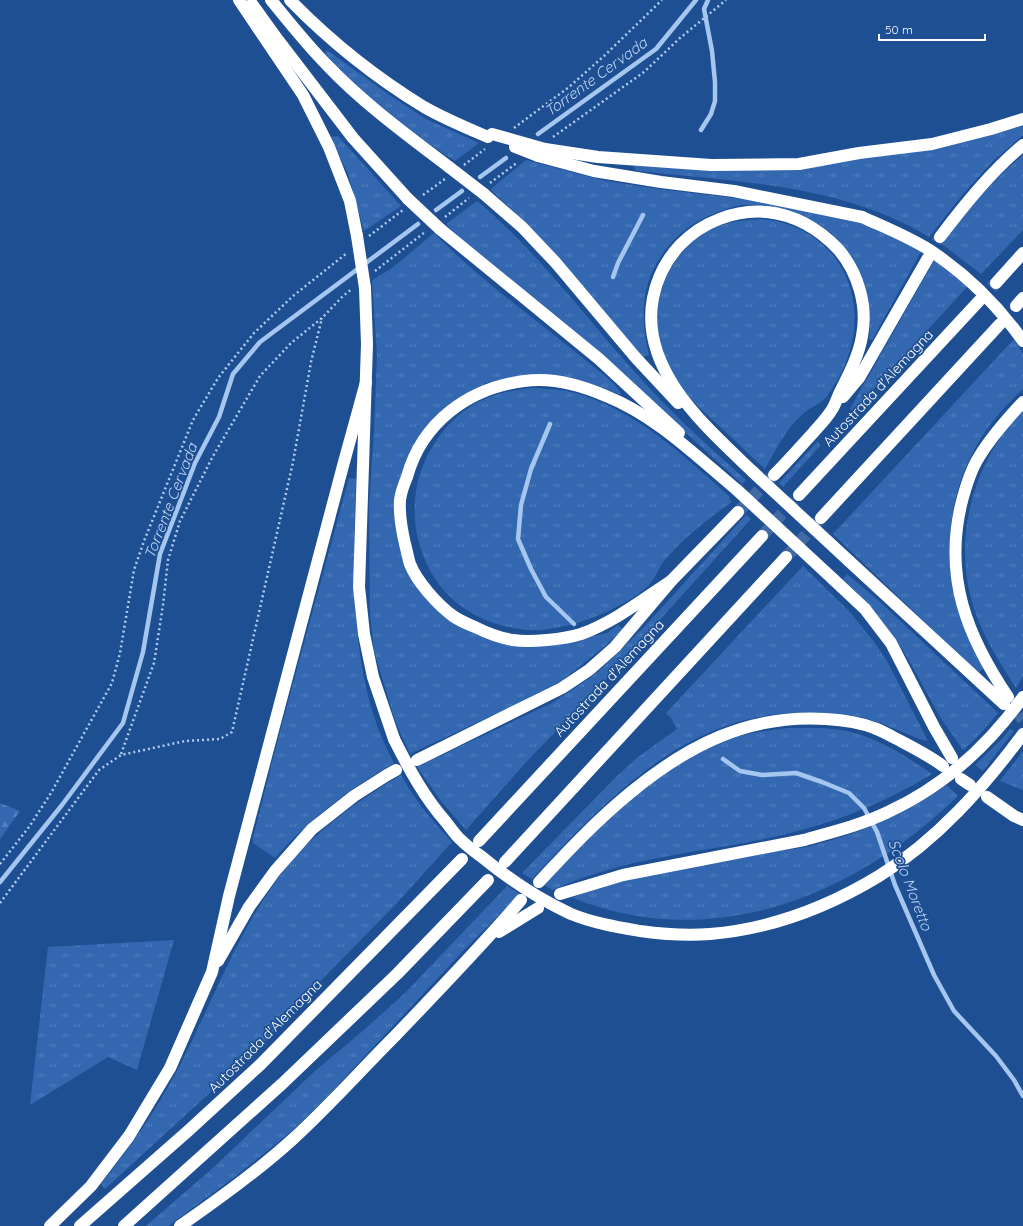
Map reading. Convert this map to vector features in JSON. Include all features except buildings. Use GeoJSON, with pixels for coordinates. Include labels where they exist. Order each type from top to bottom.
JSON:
{"type":"FeatureCollection","features":[{"type":"Feature","properties":{"kind":"highway"},"geometry":{"type":"LineString","coordinates":[[239,0],[303,95],[326,140],[350,201],[361,238],[360,287],[367,344],[360,587],[364,634],[373,677],[394,740],[413,776],[434,809],[460,840],[503,874],[535,896],[573,914],[616,927],[662,934],[709,934],[757,927],[806,913],[844,895],[879,876],[916,850],[964,806],[1008,755],[1023,734]]}},
{"type":"Feature","properties":{"kind":"highway"},"geometry":{"type":"LineString","coordinates":[[249,0],[353,138],[406,205],[441,224],[599,359],[668,422],[736,490]]}},
{"type":"Feature","properties":{"kind":"highway"},"geometry":{"type":"LineString","coordinates":[[271,0],[327,66],[364,100],[407,135],[448,172],[486,189],[556,263],[636,358],[699,425],[741,460]]}},
{"type":"Feature","properties":{"kind":"highway"},"geometry":{"type":"LineString","coordinates":[[290,0],[342,49],[380,78],[425,107],[458,124],[490,136],[545,148],[598,157],[711,164],[799,164],[858,153],[932,144],[1023,119]]}},
{"type":"Feature","properties":{"kind":"highway"},"geometry":{"type":"LineString","coordinates":[[940,237],[969,199],[1006,159],[1023,145]]}},
{"type":"Feature","properties":{"kind":"highway"},"geometry":{"type":"LineString","coordinates":[[545,148],[594,171],[661,182],[734,191],[862,217],[889,229],[933,253],[975,286],[995,305],[1023,341]]}},
{"type":"Feature","properties":{"kind":"highway"},"geometry":{"type":"LineString","coordinates":[[832,410],[851,372],[862,336],[864,322],[863,307],[856,279],[850,265],[842,253],[820,232],[795,218],[766,212],[751,212],[730,215],[709,223],[684,240],[666,264],[656,284],[651,306],[652,336],[656,350],[662,365],[678,393],[697,416],[753,472],[970,674],[1006,700],[979,650],[965,615],[957,583],[955,554],[958,519],[966,486],[976,463],[1004,422],[1023,402]]}},
{"type":"Feature","properties":{"kind":"highway"},"geometry":{"type":"LineString","coordinates":[[996,283],[1023,254]]}},
{"type":"Feature","properties":{"kind":"highway"},"geometry":{"type":"LineString","coordinates":[[774,475],[859,378],[928,258]]}},
{"type":"Feature","properties":{"kind":"highway","name":"Autostrada d'Alemagna"},"geometry":{"type":"LineString","coordinates":[[799,495],[979,301]]}},
{"type":"Feature","properties":{"kind":"highway"},"geometry":{"type":"LineString","coordinates":[[822,518],[1000,324]]}},
{"type":"Feature","properties":{"kind":"highway"},"geometry":{"type":"LineString","coordinates":[[538,882],[597,822],[630,792],[658,771],[695,748],[732,731],[765,722],[800,719],[842,720],[874,728],[947,762],[934,727],[891,643],[865,609],[736,490],[665,429],[633,409],[607,396],[579,386],[554,381],[525,380],[490,388],[468,398],[445,414],[424,439],[410,466],[400,500],[402,532],[411,565],[429,595],[454,617],[490,634],[514,641],[551,640],[579,634],[604,625],[671,581]]}},
{"type":"Feature","properties":{"kind":"highway"},"geometry":{"type":"LineString","coordinates":[[212,972],[229,896],[366,382]]}},
{"type":"Feature","properties":{"kind":"highway"},"geometry":{"type":"LineString","coordinates":[[416,760],[562,688],[589,670],[615,647],[671,581],[738,512]]}},
{"type":"Feature","properties":{"kind":"highway","name":"Autostrada d'Alemagna"},"geometry":{"type":"LineString","coordinates":[[479,842],[762,536]]}},
{"type":"Feature","properties":{"kind":"highway"},"geometry":{"type":"LineString","coordinates":[[505,862],[786,557]]}},
{"type":"Feature","properties":{"kind":"highway"},"geometry":{"type":"LineString","coordinates":[[560,894],[623,875],[804,840],[850,827],[882,815],[922,794],[974,754],[993,735],[1023,697]]}},
{"type":"Feature","properties":{"kind":"highway"},"geometry":{"type":"LineString","coordinates":[[50,1226],[91,1186],[129,1136],[170,1068],[212,972],[249,907],[275,871],[312,829],[354,796],[396,770]]}},
{"type":"Feature","properties":{"kind":"highway"},"geometry":{"type":"LineString","coordinates":[[987,797],[1014,816],[1023,820]]}},
{"type":"Feature","properties":{"kind":"highway","name":"Autostrada d'Alemagna"},"geometry":{"type":"LineString","coordinates":[[80,1226],[188,1131],[261,1064],[462,859]]}},
{"type":"Feature","properties":{"kind":"highway"},"geometry":{"type":"LineString","coordinates":[[124,1226],[289,1078],[397,974],[488,880]]}},
{"type":"Feature","properties":{"kind":"highway"},"geometry":{"type":"LineString","coordinates":[[180,1226],[235,1188],[292,1140],[330,1103],[487,939],[521,900]]}},
{"type":"Feature","properties":{"kind":"highway"},"geometry":{"type":"LineString","coordinates":[[487,939],[538,908]]}},
{"type":"Feature","properties":{"kind":"path"},"geometry":{"type":"LineString","coordinates":[[512,129],[569,86],[604,56],[662,0]]}},
{"type":"Feature","properties":{"kind":"path"},"geometry":{"type":"LineString","coordinates":[[545,148],[644,72],[700,21],[726,0]]}},
{"type":"Feature","properties":{"kind":"path"},"geometry":{"type":"LineString","coordinates":[[464,165],[485,149]]}},
{"type":"Feature","properties":{"kind":"path"},"geometry":{"type":"LineString","coordinates":[[486,189],[519,161]]}},
{"type":"Feature","properties":{"kind":"path"},"geometry":{"type":"LineString","coordinates":[[421,197],[448,172]]}},
{"type":"Feature","properties":{"kind":"path"},"geometry":{"type":"LineString","coordinates":[[441,224],[471,197]]}},
{"type":"Feature","properties":{"kind":"path"},"geometry":{"type":"LineString","coordinates":[[361,238],[406,205]]}},
{"type":"Feature","properties":{"kind":"path"},"geometry":{"type":"LineString","coordinates":[[374,272],[425,232]]}},
{"type":"Feature","properties":{"kind":"path"},"geometry":{"type":"LineString","coordinates":[[0,864],[29,827],[51,793],[112,683],[120,653],[134,570],[144,541],[193,420],[218,378],[254,332],[293,296],[348,252]]}},
{"type":"Feature","properties":{"kind":"path"},"geometry":{"type":"LineString","coordinates":[[121,755],[154,663],[168,560],[180,521],[212,456],[260,376],[291,343],[322,318],[343,296],[360,287]]}},
{"type":"Feature","properties":{"kind":"path"},"geometry":{"type":"LineString","coordinates":[[0,903],[99,770],[121,755],[185,741],[220,739],[232,732],[293,462],[311,362],[322,318]]}},
{"type":"Feature","properties":{"kind":"green space"},"geometry":{"type":"Polygon","coordinates":[[[327,50],[388,94],[426,119],[479,143],[455,161],[406,127],[361,89],[325,53],[327,50]]]}},
{"type":"Feature","properties":{"kind":"green space"},"geometry":{"type":"Polygon","coordinates":[[[1023,126],[1023,135],[993,161],[963,194],[929,237],[896,219],[861,206],[825,196],[788,188],[751,183],[638,171],[635,170],[634,166],[741,167],[946,145],[1023,126]]]}},
{"type":"Feature","properties":{"kind":"green space"},"geometry":{"type":"Polygon","coordinates":[[[338,136],[401,206],[364,231],[348,174],[331,137],[338,136]]]}},
{"type":"Feature","properties":{"kind":"green space"},"geometry":{"type":"Polygon","coordinates":[[[1023,155],[1023,230],[981,274],[942,244],[980,197],[1023,155]]]}},
{"type":"Feature","properties":{"kind":"green space"},"geometry":{"type":"Polygon","coordinates":[[[526,160],[606,181],[750,200],[860,221],[922,250],[872,340],[869,339],[870,318],[868,302],[862,285],[842,246],[826,229],[813,221],[798,215],[783,210],[762,206],[741,205],[713,214],[694,223],[678,236],[664,251],[652,272],[644,301],[644,328],[649,355],[644,357],[531,228],[491,190],[526,160]]]}},
{"type":"Feature","properties":{"kind":"green space"},"geometry":{"type":"Polygon","coordinates":[[[477,201],[499,220],[539,261],[646,385],[702,440],[746,480],[742,484],[650,400],[471,248],[446,224],[477,201]]]}},
{"type":"Feature","properties":{"kind":"green space"},"geometry":{"type":"Polygon","coordinates":[[[761,219],[784,223],[795,227],[814,238],[831,253],[847,278],[852,295],[854,313],[854,330],[851,348],[837,381],[825,399],[805,412],[793,424],[782,439],[765,469],[699,407],[676,381],[659,337],[657,322],[662,288],[675,262],[693,241],[704,233],[728,223],[761,219]]]}},
{"type":"Feature","properties":{"kind":"green space"},"geometry":{"type":"Polygon","coordinates":[[[434,233],[490,284],[607,378],[617,387],[621,395],[601,387],[566,378],[534,375],[512,377],[486,383],[449,405],[398,494],[412,572],[470,630],[572,641],[607,633],[618,625],[623,629],[604,647],[561,681],[410,754],[395,721],[374,651],[370,614],[369,505],[377,356],[372,280],[391,269],[434,233]]]}},
{"type":"Feature","properties":{"kind":"green space"},"geometry":{"type":"Polygon","coordinates":[[[935,259],[968,286],[853,411],[850,409],[862,386],[935,259]]]}},
{"type":"Feature","properties":{"kind":"green space"},"geometry":{"type":"Polygon","coordinates":[[[1014,339],[1023,354],[1023,389],[1007,404],[982,437],[963,474],[952,515],[949,556],[952,582],[956,598],[985,667],[978,673],[833,534],[1014,339]]]}},
{"type":"Feature","properties":{"kind":"green space"},"geometry":{"type":"Polygon","coordinates":[[[534,388],[566,391],[594,399],[637,421],[694,465],[730,497],[729,499],[732,502],[705,522],[680,544],[662,563],[649,585],[630,599],[617,607],[581,622],[556,628],[525,630],[500,625],[485,619],[458,604],[447,594],[429,569],[423,555],[416,526],[415,501],[419,476],[429,452],[445,429],[456,418],[466,409],[478,402],[504,392],[534,388]]]}},
{"type":"Feature","properties":{"kind":"green space"},"geometry":{"type":"Polygon","coordinates":[[[1023,409],[1023,676],[1016,688],[997,658],[985,635],[971,599],[966,570],[965,541],[969,512],[977,484],[989,457],[1004,432],[1023,409]]]}},
{"type":"Feature","properties":{"kind":"green space"},"geometry":{"type":"Polygon","coordinates":[[[817,442],[819,442],[820,446],[783,487],[779,483],[817,442]]]}},
{"type":"Feature","properties":{"kind":"green space"},"geometry":{"type":"Polygon","coordinates":[[[349,478],[356,479],[354,551],[355,588],[361,661],[368,696],[379,730],[394,763],[361,783],[330,806],[302,830],[275,858],[253,843],[253,838],[278,739],[349,478]]]}},
{"type":"Feature","properties":{"kind":"green space"},"geometry":{"type":"Polygon","coordinates":[[[746,515],[751,519],[601,685],[528,760],[466,830],[441,801],[417,767],[552,703],[593,676],[646,625],[746,515]]]}},
{"type":"Feature","properties":{"kind":"green space"},"geometry":{"type":"Polygon","coordinates":[[[803,566],[849,611],[875,643],[887,661],[928,741],[876,722],[860,717],[845,715],[821,713],[775,714],[733,724],[694,740],[658,761],[625,787],[593,816],[532,879],[522,873],[617,776],[638,757],[677,729],[671,718],[666,713],[803,566]]]}},
{"type":"Feature","properties":{"kind":"green space"},"geometry":{"type":"Polygon","coordinates":[[[847,574],[878,600],[998,713],[980,734],[963,750],[940,717],[906,655],[894,637],[871,607],[843,579],[847,574]]]}},
{"type":"Feature","properties":{"kind":"green space"},"geometry":{"type":"Polygon","coordinates":[[[788,728],[833,729],[858,734],[891,748],[932,774],[878,803],[841,818],[802,830],[753,841],[637,862],[580,879],[553,890],[544,885],[624,806],[669,770],[693,755],[717,743],[734,737],[788,728]]]}},
{"type":"Feature","properties":{"kind":"green space"},"geometry":{"type":"Polygon","coordinates":[[[1010,729],[1014,731],[983,771],[975,765],[1003,738],[1010,729]]]}},
{"type":"Feature","properties":{"kind":"green space"},"geometry":{"type":"Polygon","coordinates":[[[1023,751],[1023,790],[1000,781],[1023,751]]]}},
{"type":"Feature","properties":{"kind":"green space"},"geometry":{"type":"Polygon","coordinates":[[[401,775],[412,793],[438,827],[452,842],[397,903],[305,997],[263,1044],[105,1189],[101,1184],[144,1126],[172,1081],[228,964],[254,914],[269,891],[298,854],[325,828],[369,795],[401,775]]]}},
{"type":"Feature","properties":{"kind":"green space"},"geometry":{"type":"Polygon","coordinates":[[[947,785],[958,796],[918,831],[874,862],[828,887],[779,906],[729,917],[678,920],[626,914],[573,898],[585,891],[599,886],[649,874],[806,847],[825,842],[861,830],[897,815],[931,796],[947,785]]]}},
{"type":"Feature","properties":{"kind":"green space"},"geometry":{"type":"Polygon","coordinates":[[[0,803],[20,811],[0,839],[0,803]]]}},
{"type":"Feature","properties":{"kind":"green space"},"geometry":{"type":"Polygon","coordinates":[[[507,886],[520,894],[464,950],[325,1099],[292,1131],[232,1179],[168,1226],[146,1226],[215,1166],[316,1070],[404,994],[507,886]]]}},
{"type":"Feature","properties":{"kind":"green space"},"geometry":{"type":"Polygon","coordinates":[[[174,940],[137,1070],[108,1057],[30,1105],[48,947],[174,940]]]}},
{"type":"Feature","properties":{"kind":"waterway","name":"Torrente Cervada"},"geometry":{"type":"LineString","coordinates":[[538,134],[656,49],[696,0]]}},
{"type":"Feature","properties":{"kind":"waterway","name":"Scolo Moretto"},"geometry":{"type":"LineString","coordinates":[[701,130],[711,114],[715,101],[712,51],[704,9],[708,0]]}},
{"type":"Feature","properties":{"kind":"waterway","name":"Torrente Cervada"},"geometry":{"type":"LineString","coordinates":[[480,177],[506,158]]}},
{"type":"Feature","properties":{"kind":"waterway","name":"Torrente Cervada"},"geometry":{"type":"LineString","coordinates":[[436,210],[462,191]]}},
{"type":"Feature","properties":{"kind":"waterway","name":"Scolo Moretto"},"geometry":{"type":"LineString","coordinates":[[613,277],[618,263],[643,215]]}},
{"type":"Feature","properties":{"kind":"waterway","name":"Torrente Cervada"},"geometry":{"type":"LineString","coordinates":[[0,882],[62,805],[123,723],[143,652],[160,554],[195,463],[219,417],[233,374],[260,342],[418,224]]}},
{"type":"Feature","properties":{"kind":"waterway","name":"Scolo Moretto"},"geometry":{"type":"LineString","coordinates":[[550,424],[531,469],[521,505],[518,539],[531,569],[546,597],[574,624]]}},
{"type":"Feature","properties":{"kind":"waterway","name":"Scolo Moretto"},"geometry":{"type":"LineString","coordinates":[[723,759],[740,771],[762,775],[796,773],[822,782],[849,793],[864,808],[877,832],[895,885],[934,975],[954,1011],[996,1056],[1014,1080],[1023,1096]]}},
{"type":"Feature","properties":{"kind":"tunnel"},"geometry":{"type":"LineString","coordinates":[[928,258],[940,237]]}},
{"type":"Feature","properties":{"kind":"tunnel"},"geometry":{"type":"LineString","coordinates":[[979,301],[996,283]]}},
{"type":"Feature","properties":{"kind":"tunnel"},"geometry":{"type":"LineString","coordinates":[[738,512],[772,477]]}},
{"type":"Feature","properties":{"kind":"tunnel"},"geometry":{"type":"LineString","coordinates":[[762,536],[799,495]]}},
{"type":"Feature","properties":{"kind":"tunnel"},"geometry":{"type":"LineString","coordinates":[[786,557],[820,519]]}},
{"type":"Feature","properties":{"kind":"tunnel"},"geometry":{"type":"LineString","coordinates":[[1009,699],[1023,720]]}}]}
